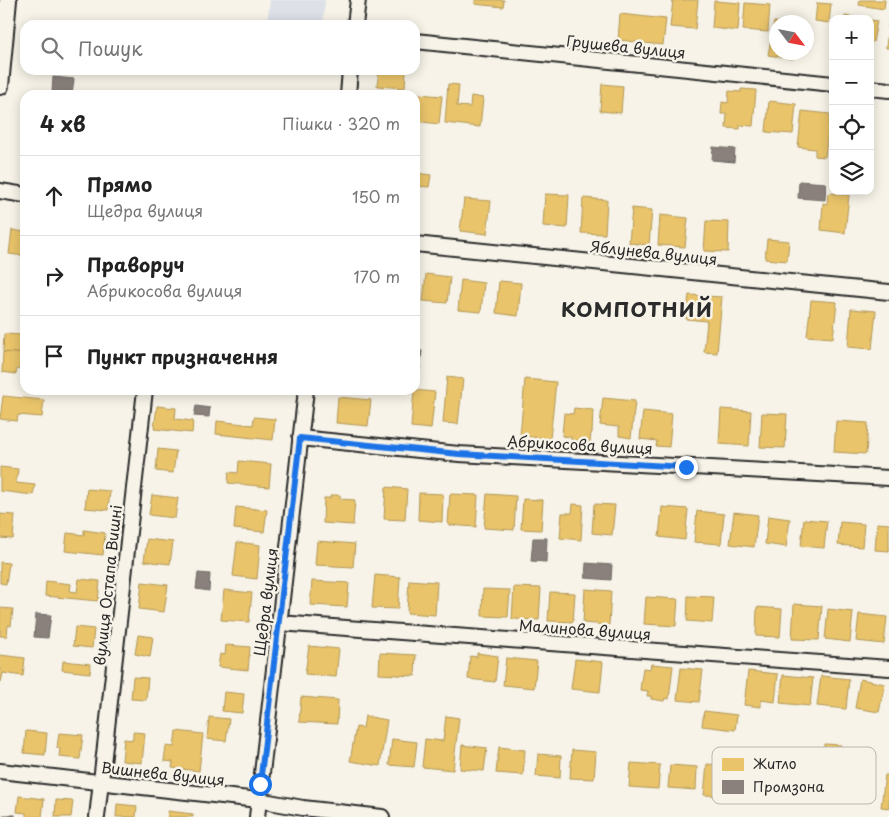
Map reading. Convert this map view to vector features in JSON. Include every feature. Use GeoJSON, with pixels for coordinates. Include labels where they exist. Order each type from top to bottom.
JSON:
{"type":"FeatureCollection","features":[{"type":"Feature","properties":{"kind":"street"},"geometry":{"type":"LineString","coordinates":[[0,86],[8,0]]}},
{"type":"Feature","properties":{"kind":"street"},"geometry":{"type":"LineString","coordinates":[[356,20],[358,0]]}},
{"type":"Feature","properties":{"kind":"street","name":"Грушева вулиця"},"geometry":{"type":"LineString","coordinates":[[420,42],[829,84]]}},
{"type":"Feature","properties":{"kind":"street"},"geometry":{"type":"LineString","coordinates":[[348,90],[350,75]]}},
{"type":"Feature","properties":{"kind":"street"},"geometry":{"type":"LineString","coordinates":[[874,88],[889,90]]}},
{"type":"Feature","properties":{"kind":"street"},"geometry":{"type":"LineString","coordinates":[[0,191],[20,194]]}},
{"type":"Feature","properties":{"kind":"street","name":"Яблунева вулиця"},"geometry":{"type":"LineString","coordinates":[[420,245],[889,292]]}},
{"type":"Feature","properties":{"kind":"street","name":"вулиця Остапа Вишні"},"geometry":{"type":"LineString","coordinates":[[97,817],[144,395]]}},
{"type":"Feature","properties":{"kind":"street","name":"Щедра вулиця"},"geometry":{"type":"LineString","coordinates":[[257,817],[305,395]]}},
{"type":"Feature","properties":{"kind":"street","name":"Абрикосова вулиця"},"geometry":{"type":"LineString","coordinates":[[300,438],[459,454],[889,478]]}},
{"type":"Feature","properties":{"kind":"street","name":"Малинова вулиця"},"geometry":{"type":"LineString","coordinates":[[279,623],[889,668]]}},
{"type":"Feature","properties":{"kind":"street","name":"Вишнева вулиця"},"geometry":{"type":"LineString","coordinates":[[0,771],[258,800],[303,808],[382,817]]}},
{"type":"Feature","properties":{"kind":"shaded area"},"geometry":{"type":"Polygon","coordinates":[[[270,0],[325,0],[323,20],[268,20],[270,0]]]}},
{"type":"Feature","properties":{"kind":"building: Житло"},"geometry":{"type":"Polygon","coordinates":[[[475,0],[504,0],[503,7],[475,4],[475,0]]]}},
{"type":"Feature","properties":{"kind":"building: Житло"},"geometry":{"type":"Polygon","coordinates":[[[673,0],[698,0],[695,29],[670,27],[673,0]]]}},
{"type":"Feature","properties":{"kind":"building: Житло"},"geometry":{"type":"Polygon","coordinates":[[[860,0],[885,0],[884,9],[859,5],[860,0]]]}},
{"type":"Feature","properties":{"kind":"building: Житло"},"geometry":{"type":"Polygon","coordinates":[[[714,1],[740,3],[738,31],[712,28],[714,1]]]}},
{"type":"Feature","properties":{"kind":"building: Житло"},"geometry":{"type":"Polygon","coordinates":[[[745,3],[770,5],[768,32],[743,30],[745,3]]]}},
{"type":"Feature","properties":{"kind":"building: Житло"},"geometry":{"type":"Polygon","coordinates":[[[817,3],[831,4],[829,23],[815,21],[817,3]]]}},
{"type":"Feature","properties":{"kind":"building: Житло"},"geometry":{"type":"Polygon","coordinates":[[[620,14],[666,19],[663,45],[618,40],[620,14]]]}},
{"type":"Feature","properties":{"kind":"building: Житло"},"geometry":{"type":"Polygon","coordinates":[[[889,18],[889,48],[886,48],[889,18]]]}},
{"type":"Feature","properties":{"kind":"building: Житло"},"geometry":{"type":"Polygon","coordinates":[[[874,21],[877,21],[874,37],[874,21]]]}},
{"type":"Feature","properties":{"kind":"building: Житло"},"geometry":{"type":"Polygon","coordinates":[[[378,75],[406,75],[405,88],[377,86],[378,75]]]}},
{"type":"Feature","properties":{"kind":"building: Житло"},"geometry":{"type":"Polygon","coordinates":[[[448,84],[459,85],[457,106],[470,107],[471,96],[483,98],[480,127],[445,123],[448,84]]]}},
{"type":"Feature","properties":{"kind":"building: Житло"},"geometry":{"type":"Polygon","coordinates":[[[602,84],[623,86],[621,113],[600,111],[602,84]]]}},
{"type":"Feature","properties":{"kind":"building: Житло"},"geometry":{"type":"Polygon","coordinates":[[[741,89],[756,90],[753,126],[740,125],[740,129],[726,128],[727,114],[721,114],[722,102],[728,103],[729,91],[741,92],[741,89]]]}},
{"type":"Feature","properties":{"kind":"building: Житло"},"geometry":{"type":"Polygon","coordinates":[[[420,94],[442,96],[439,124],[420,122],[420,94]]]}},
{"type":"Feature","properties":{"kind":"building: Житло"},"geometry":{"type":"Polygon","coordinates":[[[769,101],[796,104],[793,134],[766,132],[769,101]]]}},
{"type":"Feature","properties":{"kind":"building: Житло"},"geometry":{"type":"Polygon","coordinates":[[[802,111],[829,114],[825,157],[815,156],[815,149],[798,147],[802,111]]]}},
{"type":"Feature","properties":{"kind":"building: Житло"},"geometry":{"type":"Polygon","coordinates":[[[420,174],[431,175],[429,187],[420,186],[420,174]]]}},
{"type":"Feature","properties":{"kind":"building: Житло"},"geometry":{"type":"Polygon","coordinates":[[[828,193],[829,195],[849,195],[845,233],[821,230],[823,203],[827,204],[828,193]]]}},
{"type":"Feature","properties":{"kind":"building: Житло"},"geometry":{"type":"Polygon","coordinates":[[[545,194],[569,195],[567,228],[543,226],[545,194]]]}},
{"type":"Feature","properties":{"kind":"building: Житло"},"geometry":{"type":"Polygon","coordinates":[[[583,198],[607,200],[605,234],[581,233],[583,198]]]}},
{"type":"Feature","properties":{"kind":"building: Житло"},"geometry":{"type":"Polygon","coordinates":[[[464,199],[491,201],[487,234],[460,231],[464,199]]]}},
{"type":"Feature","properties":{"kind":"building: Житло"},"geometry":{"type":"Polygon","coordinates":[[[632,208],[652,210],[649,245],[629,243],[632,208]]]}},
{"type":"Feature","properties":{"kind":"building: Житло"},"geometry":{"type":"Polygon","coordinates":[[[660,215],[688,218],[685,247],[658,245],[660,215]]]}},
{"type":"Feature","properties":{"kind":"building: Житло"},"geometry":{"type":"Polygon","coordinates":[[[706,221],[729,222],[728,252],[704,251],[706,221]]]}},
{"type":"Feature","properties":{"kind":"building: Житло"},"geometry":{"type":"Polygon","coordinates":[[[12,230],[20,231],[20,255],[9,254],[12,230]]]}},
{"type":"Feature","properties":{"kind":"building: Житло"},"geometry":{"type":"Polygon","coordinates":[[[767,239],[789,241],[787,261],[765,259],[767,239]]]}},
{"type":"Feature","properties":{"kind":"building: Житло"},"geometry":{"type":"Polygon","coordinates":[[[426,274],[450,277],[447,303],[423,301],[426,274]]]}},
{"type":"Feature","properties":{"kind":"building: Житло"},"geometry":{"type":"Polygon","coordinates":[[[461,280],[484,283],[481,312],[458,310],[461,280]]]}},
{"type":"Feature","properties":{"kind":"building: Житло"},"geometry":{"type":"Polygon","coordinates":[[[499,281],[521,283],[518,316],[496,313],[499,281]]]}},
{"type":"Feature","properties":{"kind":"building: Житло"},"geometry":{"type":"Polygon","coordinates":[[[689,295],[722,297],[717,353],[704,352],[707,321],[686,319],[689,295]]]}},
{"type":"Feature","properties":{"kind":"building: Житло"},"geometry":{"type":"Polygon","coordinates":[[[811,300],[837,302],[833,338],[807,336],[811,300]]]}},
{"type":"Feature","properties":{"kind":"building: Житло"},"geometry":{"type":"Polygon","coordinates":[[[851,309],[876,311],[872,349],[848,347],[851,309]]]}},
{"type":"Feature","properties":{"kind":"building: Житло"},"geometry":{"type":"Polygon","coordinates":[[[4,334],[20,335],[20,354],[3,352],[4,334]]]}},
{"type":"Feature","properties":{"kind":"building: Житло"},"geometry":{"type":"Polygon","coordinates":[[[3,352],[20,354],[20,369],[17,369],[16,374],[2,372],[3,352]]]}},
{"type":"Feature","properties":{"kind":"building: Житло"},"geometry":{"type":"Polygon","coordinates":[[[447,377],[463,379],[458,424],[443,423],[447,377]]]}},
{"type":"Feature","properties":{"kind":"building: Житло"},"geometry":{"type":"Polygon","coordinates":[[[525,379],[556,382],[550,439],[520,436],[525,379]]]}},
{"type":"Feature","properties":{"kind":"building: Житло"},"geometry":{"type":"Polygon","coordinates":[[[420,391],[435,392],[431,429],[411,427],[414,395],[420,395],[420,391]]]}},
{"type":"Feature","properties":{"kind":"building: Житло"},"geometry":{"type":"Polygon","coordinates":[[[3,396],[44,400],[42,417],[18,415],[17,421],[0,419],[3,396]]]}},
{"type":"Feature","properties":{"kind":"building: Житло"},"geometry":{"type":"Polygon","coordinates":[[[338,397],[371,400],[368,426],[336,423],[338,397]]]}},
{"type":"Feature","properties":{"kind":"building: Житло"},"geometry":{"type":"Polygon","coordinates":[[[603,398],[635,401],[631,438],[619,436],[619,427],[600,425],[603,398]]]}},
{"type":"Feature","properties":{"kind":"building: Житло"},"geometry":{"type":"Polygon","coordinates":[[[157,406],[176,408],[175,419],[193,421],[192,433],[154,429],[157,406]]]}},
{"type":"Feature","properties":{"kind":"building: Житло"},"geometry":{"type":"Polygon","coordinates":[[[574,408],[593,410],[590,442],[571,440],[571,437],[562,436],[564,413],[573,414],[574,408]]]}},
{"type":"Feature","properties":{"kind":"building: Житло"},"geometry":{"type":"Polygon","coordinates":[[[721,409],[751,411],[749,446],[719,444],[721,409]]]}},
{"type":"Feature","properties":{"kind":"building: Житло"},"geometry":{"type":"Polygon","coordinates":[[[643,411],[672,414],[669,447],[656,446],[657,441],[640,439],[643,411]]]}},
{"type":"Feature","properties":{"kind":"building: Житло"},"geometry":{"type":"Polygon","coordinates":[[[762,413],[787,414],[785,448],[760,447],[762,413]]]}},
{"type":"Feature","properties":{"kind":"building: Житло"},"geometry":{"type":"Polygon","coordinates":[[[254,417],[275,419],[273,440],[216,434],[217,421],[253,425],[254,417]]]}},
{"type":"Feature","properties":{"kind":"building: Житло"},"geometry":{"type":"Polygon","coordinates":[[[836,421],[868,423],[866,454],[834,452],[836,421]]]}},
{"type":"Feature","properties":{"kind":"building: Житло"},"geometry":{"type":"Polygon","coordinates":[[[158,449],[176,451],[173,473],[156,471],[158,449]]]}},
{"type":"Feature","properties":{"kind":"building: Житло"},"geometry":{"type":"Polygon","coordinates":[[[239,461],[271,464],[269,487],[228,483],[229,472],[238,473],[239,461]]]}},
{"type":"Feature","properties":{"kind":"building: Житло"},"geometry":{"type":"Polygon","coordinates":[[[0,467],[18,469],[16,483],[35,485],[33,495],[0,491],[0,467]]]}},
{"type":"Feature","properties":{"kind":"building: Житло"},"geometry":{"type":"Polygon","coordinates":[[[386,487],[407,489],[405,520],[384,519],[386,487]]]}},
{"type":"Feature","properties":{"kind":"building: Житло"},"geometry":{"type":"Polygon","coordinates":[[[87,489],[110,491],[108,510],[85,508],[87,489]]]}},
{"type":"Feature","properties":{"kind":"building: Житло"},"geometry":{"type":"Polygon","coordinates":[[[419,493],[443,494],[442,522],[418,520],[419,493]]]}},
{"type":"Feature","properties":{"kind":"building: Житло"},"geometry":{"type":"Polygon","coordinates":[[[450,494],[478,495],[476,527],[448,525],[450,494]]]}},
{"type":"Feature","properties":{"kind":"building: Житло"},"geometry":{"type":"Polygon","coordinates":[[[487,494],[516,496],[514,530],[484,528],[487,494]]]}},
{"type":"Feature","properties":{"kind":"building: Житло"},"geometry":{"type":"Polygon","coordinates":[[[152,495],[178,498],[175,518],[149,515],[152,495]]]}},
{"type":"Feature","properties":{"kind":"building: Житло"},"geometry":{"type":"Polygon","coordinates":[[[331,495],[340,495],[340,499],[355,500],[353,525],[323,523],[324,498],[330,498],[331,495]]]}},
{"type":"Feature","properties":{"kind":"building: Житло"},"geometry":{"type":"Polygon","coordinates":[[[523,499],[543,500],[541,530],[521,529],[523,499]]]}},
{"type":"Feature","properties":{"kind":"building: Житло"},"geometry":{"type":"Polygon","coordinates":[[[573,504],[583,505],[581,540],[560,538],[562,513],[572,513],[573,504]]]}},
{"type":"Feature","properties":{"kind":"building: Житло"},"geometry":{"type":"Polygon","coordinates":[[[594,504],[615,505],[612,535],[592,533],[594,504]]]}},
{"type":"Feature","properties":{"kind":"building: Житло"},"geometry":{"type":"Polygon","coordinates":[[[236,507],[267,510],[264,532],[234,529],[236,507]]]}},
{"type":"Feature","properties":{"kind":"building: Житло"},"geometry":{"type":"Polygon","coordinates":[[[662,507],[688,509],[685,540],[659,537],[662,507]]]}},
{"type":"Feature","properties":{"kind":"building: Житло"},"geometry":{"type":"Polygon","coordinates":[[[697,511],[724,514],[721,544],[694,542],[697,511]]]}},
{"type":"Feature","properties":{"kind":"building: Житло"},"geometry":{"type":"Polygon","coordinates":[[[734,512],[758,515],[754,547],[730,544],[734,512]]]}},
{"type":"Feature","properties":{"kind":"building: Житло"},"geometry":{"type":"Polygon","coordinates":[[[0,514],[15,515],[13,539],[0,538],[0,514]]]}},
{"type":"Feature","properties":{"kind":"building: Житло"},"geometry":{"type":"Polygon","coordinates":[[[768,516],[790,519],[786,547],[765,544],[768,516]]]}},
{"type":"Feature","properties":{"kind":"building: Житло"},"geometry":{"type":"Polygon","coordinates":[[[804,519],[827,521],[824,548],[801,546],[804,519]]]}},
{"type":"Feature","properties":{"kind":"building: Житло"},"geometry":{"type":"Polygon","coordinates":[[[840,522],[864,524],[862,547],[838,545],[840,522]]]}},
{"type":"Feature","properties":{"kind":"building: Житло"},"geometry":{"type":"Polygon","coordinates":[[[877,523],[889,524],[889,551],[875,550],[877,523]]]}},
{"type":"Feature","properties":{"kind":"building: Житло"},"geometry":{"type":"Polygon","coordinates":[[[84,530],[105,533],[103,555],[65,551],[67,533],[84,535],[84,530]]]}},
{"type":"Feature","properties":{"kind":"building: Житло"},"geometry":{"type":"Polygon","coordinates":[[[147,539],[173,542],[170,564],[144,561],[147,539]]]}},
{"type":"Feature","properties":{"kind":"building: Житло"},"geometry":{"type":"Polygon","coordinates":[[[317,541],[355,544],[353,567],[315,565],[317,541]]]}},
{"type":"Feature","properties":{"kind":"building: Житло"},"geometry":{"type":"Polygon","coordinates":[[[237,542],[260,545],[257,579],[233,576],[237,542]]]}},
{"type":"Feature","properties":{"kind":"building: Житло"},"geometry":{"type":"Polygon","coordinates":[[[0,562],[9,563],[6,584],[0,583],[0,562]]]}},
{"type":"Feature","properties":{"kind":"building: Житло"},"geometry":{"type":"Polygon","coordinates":[[[375,575],[400,577],[398,609],[372,608],[375,575]]]}},
{"type":"Feature","properties":{"kind":"building: Житло"},"geometry":{"type":"Polygon","coordinates":[[[79,579],[100,581],[98,601],[45,596],[46,581],[71,584],[70,591],[77,592],[79,579]]]}},
{"type":"Feature","properties":{"kind":"building: Житло"},"geometry":{"type":"Polygon","coordinates":[[[409,580],[437,582],[435,615],[407,613],[409,580]]]}},
{"type":"Feature","properties":{"kind":"building: Житло"},"geometry":{"type":"Polygon","coordinates":[[[312,581],[349,583],[347,607],[310,605],[312,581]]]}},
{"type":"Feature","properties":{"kind":"building: Житло"},"geometry":{"type":"Polygon","coordinates":[[[142,582],[168,585],[164,612],[139,609],[142,582]]]}},
{"type":"Feature","properties":{"kind":"building: Житло"},"geometry":{"type":"Polygon","coordinates":[[[514,587],[541,588],[539,620],[512,619],[514,587]]]}},
{"type":"Feature","properties":{"kind":"building: Житло"},"geometry":{"type":"Polygon","coordinates":[[[483,589],[510,590],[508,617],[482,616],[483,589]]]}},
{"type":"Feature","properties":{"kind":"building: Житло"},"geometry":{"type":"Polygon","coordinates":[[[585,589],[611,591],[609,625],[583,623],[585,589]]]}},
{"type":"Feature","properties":{"kind":"building: Житло"},"geometry":{"type":"Polygon","coordinates":[[[224,590],[252,593],[249,622],[221,620],[224,590]]]}},
{"type":"Feature","properties":{"kind":"building: Житло"},"geometry":{"type":"Polygon","coordinates":[[[550,592],[575,593],[573,622],[548,621],[550,592]]]}},
{"type":"Feature","properties":{"kind":"building: Житло"},"geometry":{"type":"Polygon","coordinates":[[[688,596],[714,597],[712,623],[687,621],[688,596]]]}},
{"type":"Feature","properties":{"kind":"building: Житло"},"geometry":{"type":"Polygon","coordinates":[[[646,597],[678,599],[676,626],[644,624],[646,597]]]}},
{"type":"Feature","properties":{"kind":"building: Житло"},"geometry":{"type":"Polygon","coordinates":[[[794,604],[822,606],[819,640],[792,639],[794,604]]]}},
{"type":"Feature","properties":{"kind":"building: Житло"},"geometry":{"type":"Polygon","coordinates":[[[757,607],[782,609],[780,637],[756,636],[757,607]]]}},
{"type":"Feature","properties":{"kind":"building: Житло"},"geometry":{"type":"Polygon","coordinates":[[[0,608],[13,609],[11,626],[8,625],[7,636],[0,636],[0,608]]]}},
{"type":"Feature","properties":{"kind":"building: Житло"},"geometry":{"type":"Polygon","coordinates":[[[828,609],[853,612],[850,642],[825,639],[828,609]]]}},
{"type":"Feature","properties":{"kind":"building: Житло"},"geometry":{"type":"Polygon","coordinates":[[[859,614],[887,617],[884,644],[856,641],[859,614]]]}},
{"type":"Feature","properties":{"kind":"building: Житло"},"geometry":{"type":"Polygon","coordinates":[[[75,627],[94,629],[92,648],[73,646],[75,627]]]}},
{"type":"Feature","properties":{"kind":"building: Житло"},"geometry":{"type":"Polygon","coordinates":[[[138,635],[153,637],[150,657],[135,654],[138,635]]]}},
{"type":"Feature","properties":{"kind":"building: Житло"},"geometry":{"type":"Polygon","coordinates":[[[226,645],[250,647],[248,670],[218,667],[220,654],[225,655],[226,645]]]}},
{"type":"Feature","properties":{"kind":"building: Житло"},"geometry":{"type":"Polygon","coordinates":[[[309,646],[339,649],[336,677],[305,674],[309,646]]]}},
{"type":"Feature","properties":{"kind":"building: Житло"},"geometry":{"type":"Polygon","coordinates":[[[380,653],[416,655],[415,676],[379,674],[380,653]]]}},
{"type":"Feature","properties":{"kind":"building: Житло"},"geometry":{"type":"Polygon","coordinates":[[[477,653],[498,656],[495,682],[468,679],[470,656],[477,657],[477,653]]]}},
{"type":"Feature","properties":{"kind":"building: Житло"},"geometry":{"type":"Polygon","coordinates":[[[0,655],[25,658],[23,676],[3,673],[0,682],[0,655]]]}},
{"type":"Feature","properties":{"kind":"building: Житло"},"geometry":{"type":"Polygon","coordinates":[[[506,658],[537,661],[534,688],[503,685],[506,658]]]}},
{"type":"Feature","properties":{"kind":"building: Житло"},"geometry":{"type":"Polygon","coordinates":[[[575,659],[603,662],[600,692],[571,689],[575,659]]]}},
{"type":"Feature","properties":{"kind":"building: Житло"},"geometry":{"type":"Polygon","coordinates":[[[63,661],[91,664],[90,673],[62,670],[63,661]]]}},
{"type":"Feature","properties":{"kind":"building: Житло"},"geometry":{"type":"Polygon","coordinates":[[[651,664],[673,666],[669,699],[665,698],[664,701],[651,699],[651,696],[647,696],[648,691],[640,690],[643,668],[650,669],[651,664]]]}},
{"type":"Feature","properties":{"kind":"building: Житло"},"geometry":{"type":"Polygon","coordinates":[[[681,668],[703,670],[699,702],[677,700],[681,668]]]}},
{"type":"Feature","properties":{"kind":"building: Житло"},"geometry":{"type":"Polygon","coordinates":[[[748,671],[778,674],[775,702],[761,700],[761,707],[744,705],[748,671]]]}},
{"type":"Feature","properties":{"kind":"building: Житло"},"geometry":{"type":"Polygon","coordinates":[[[783,675],[813,678],[810,706],[780,703],[783,675]]]}},
{"type":"Feature","properties":{"kind":"building: Житло"},"geometry":{"type":"Polygon","coordinates":[[[821,676],[849,679],[846,709],[817,706],[821,676]]]}},
{"type":"Feature","properties":{"kind":"building: Житло"},"geometry":{"type":"Polygon","coordinates":[[[133,677],[148,678],[146,700],[131,699],[133,677]]]}},
{"type":"Feature","properties":{"kind":"building: Житло"},"geometry":{"type":"Polygon","coordinates":[[[860,679],[885,684],[879,712],[855,708],[860,679]]]}},
{"type":"Feature","properties":{"kind":"building: Житло"},"geometry":{"type":"Polygon","coordinates":[[[224,692],[244,694],[242,713],[222,711],[224,692]]]}},
{"type":"Feature","properties":{"kind":"building: Житло"},"geometry":{"type":"Polygon","coordinates":[[[301,697],[338,700],[337,724],[299,722],[301,697]]]}},
{"type":"Feature","properties":{"kind":"building: Житло"},"geometry":{"type":"Polygon","coordinates":[[[704,711],[737,715],[735,730],[702,726],[704,711]]]}},
{"type":"Feature","properties":{"kind":"building: Житло"},"geometry":{"type":"Polygon","coordinates":[[[365,716],[387,720],[380,766],[350,761],[356,727],[363,728],[365,716]]]}},
{"type":"Feature","properties":{"kind":"building: Житло"},"geometry":{"type":"Polygon","coordinates":[[[446,716],[459,718],[453,770],[422,767],[425,739],[443,741],[446,716]]]}},
{"type":"Feature","properties":{"kind":"building: Житло"},"geometry":{"type":"Polygon","coordinates":[[[209,717],[229,719],[226,741],[207,739],[209,717]]]}},
{"type":"Feature","properties":{"kind":"building: Житло"},"geometry":{"type":"Polygon","coordinates":[[[26,731],[47,733],[45,755],[24,753],[26,731]]]}},
{"type":"Feature","properties":{"kind":"building: Житло"},"geometry":{"type":"Polygon","coordinates":[[[176,731],[203,734],[199,771],[172,768],[173,762],[164,761],[166,746],[174,747],[176,731]]]}},
{"type":"Feature","properties":{"kind":"building: Житло"},"geometry":{"type":"Polygon","coordinates":[[[133,732],[145,733],[142,763],[122,761],[124,739],[133,740],[133,732]]]}},
{"type":"Feature","properties":{"kind":"building: Житло"},"geometry":{"type":"Polygon","coordinates":[[[59,733],[83,735],[80,759],[59,757],[60,748],[57,748],[59,733]]]}},
{"type":"Feature","properties":{"kind":"building: Житло"},"geometry":{"type":"Polygon","coordinates":[[[392,739],[417,742],[414,767],[389,765],[392,739]]]}},
{"type":"Feature","properties":{"kind":"building: Житло"},"geometry":{"type":"Polygon","coordinates":[[[824,744],[841,745],[841,747],[824,747],[824,744]]]}},
{"type":"Feature","properties":{"kind":"building: Житло"},"geometry":{"type":"Polygon","coordinates":[[[462,745],[487,748],[484,771],[460,769],[462,745]]]}},
{"type":"Feature","properties":{"kind":"building: Житло"},"geometry":{"type":"Polygon","coordinates":[[[499,747],[525,750],[523,775],[496,773],[499,747]]]}},
{"type":"Feature","properties":{"kind":"building: Житло"},"geometry":{"type":"Polygon","coordinates":[[[572,750],[596,752],[594,779],[570,778],[572,750]]]}},
{"type":"Feature","properties":{"kind":"building: Житло"},"geometry":{"type":"Polygon","coordinates":[[[538,754],[561,756],[560,778],[536,776],[538,754]]]}},
{"type":"Feature","properties":{"kind":"building: Житло"},"geometry":{"type":"Polygon","coordinates":[[[631,763],[660,765],[658,789],[629,787],[631,763]]]}},
{"type":"Feature","properties":{"kind":"building: Житло"},"geometry":{"type":"Polygon","coordinates":[[[707,764],[712,764],[712,795],[704,795],[707,764]]]}},
{"type":"Feature","properties":{"kind":"building: Житло"},"geometry":{"type":"Polygon","coordinates":[[[670,765],[697,767],[696,790],[668,788],[670,765]]]}},
{"type":"Feature","properties":{"kind":"building: Житло"},"geometry":{"type":"Polygon","coordinates":[[[885,775],[889,775],[889,808],[881,807],[885,775]]]}},
{"type":"Feature","properties":{"kind":"building: Житло"},"geometry":{"type":"Polygon","coordinates":[[[19,796],[44,799],[42,817],[26,817],[26,813],[17,812],[19,796]]]}},
{"type":"Feature","properties":{"kind":"building: Житло"},"geometry":{"type":"Polygon","coordinates":[[[56,800],[73,801],[71,817],[55,817],[56,800]]]}},
{"type":"Feature","properties":{"kind":"building: Житло"},"geometry":{"type":"Polygon","coordinates":[[[117,804],[137,806],[136,817],[116,817],[117,804]]]}},
{"type":"Feature","properties":{"kind":"building: Житло"},"geometry":{"type":"Polygon","coordinates":[[[168,811],[193,814],[193,817],[168,817],[168,811]]]}},
{"type":"Feature","properties":{"kind":"building: Промзона"},"geometry":{"type":"Polygon","coordinates":[[[53,77],[74,79],[73,90],[52,90],[53,77]]]}},
{"type":"Feature","properties":{"kind":"building: Промзона"},"geometry":{"type":"Polygon","coordinates":[[[713,147],[735,149],[734,162],[712,160],[713,147]]]}},
{"type":"Feature","properties":{"kind":"building: Промзона"},"geometry":{"type":"Polygon","coordinates":[[[799,181],[826,183],[825,200],[798,198],[799,181]]]}},
{"type":"Feature","properties":{"kind":"building: Промзона"},"geometry":{"type":"Polygon","coordinates":[[[420,351],[422,351],[420,369],[420,351]]]}},
{"type":"Feature","properties":{"kind":"building: Промзона"},"geometry":{"type":"Polygon","coordinates":[[[196,406],[210,408],[209,417],[194,416],[196,406]]]}},
{"type":"Feature","properties":{"kind":"building: Промзона"},"geometry":{"type":"Polygon","coordinates":[[[533,538],[547,538],[546,562],[531,561],[533,538]]]}},
{"type":"Feature","properties":{"kind":"building: Промзона"},"geometry":{"type":"Polygon","coordinates":[[[586,563],[612,565],[611,580],[585,578],[586,563]]]}},
{"type":"Feature","properties":{"kind":"building: Промзона"},"geometry":{"type":"Polygon","coordinates":[[[198,573],[210,574],[209,591],[196,589],[198,573]]]}},
{"type":"Feature","properties":{"kind":"building: Промзона"},"geometry":{"type":"Polygon","coordinates":[[[36,614],[51,615],[48,638],[34,637],[36,614]]]}},
{"type":"Feature","properties":{"kind":"building: Промзона"},"geometry":{"type":"Polygon","coordinates":[[[4,815],[15,815],[15,817],[4,817],[4,815]]]}},
{"type":"Feature","properties":{"kind":"district","name":"КОМПОТНИЙ"},"geometry":{"type":"Point","coordinates":[637,309]}},
{"type":"Feature","properties":{"kind":"route"},"geometry":{"type":"LineString","coordinates":[[260,784],[300,438],[459,454],[686,467]]}}]}
